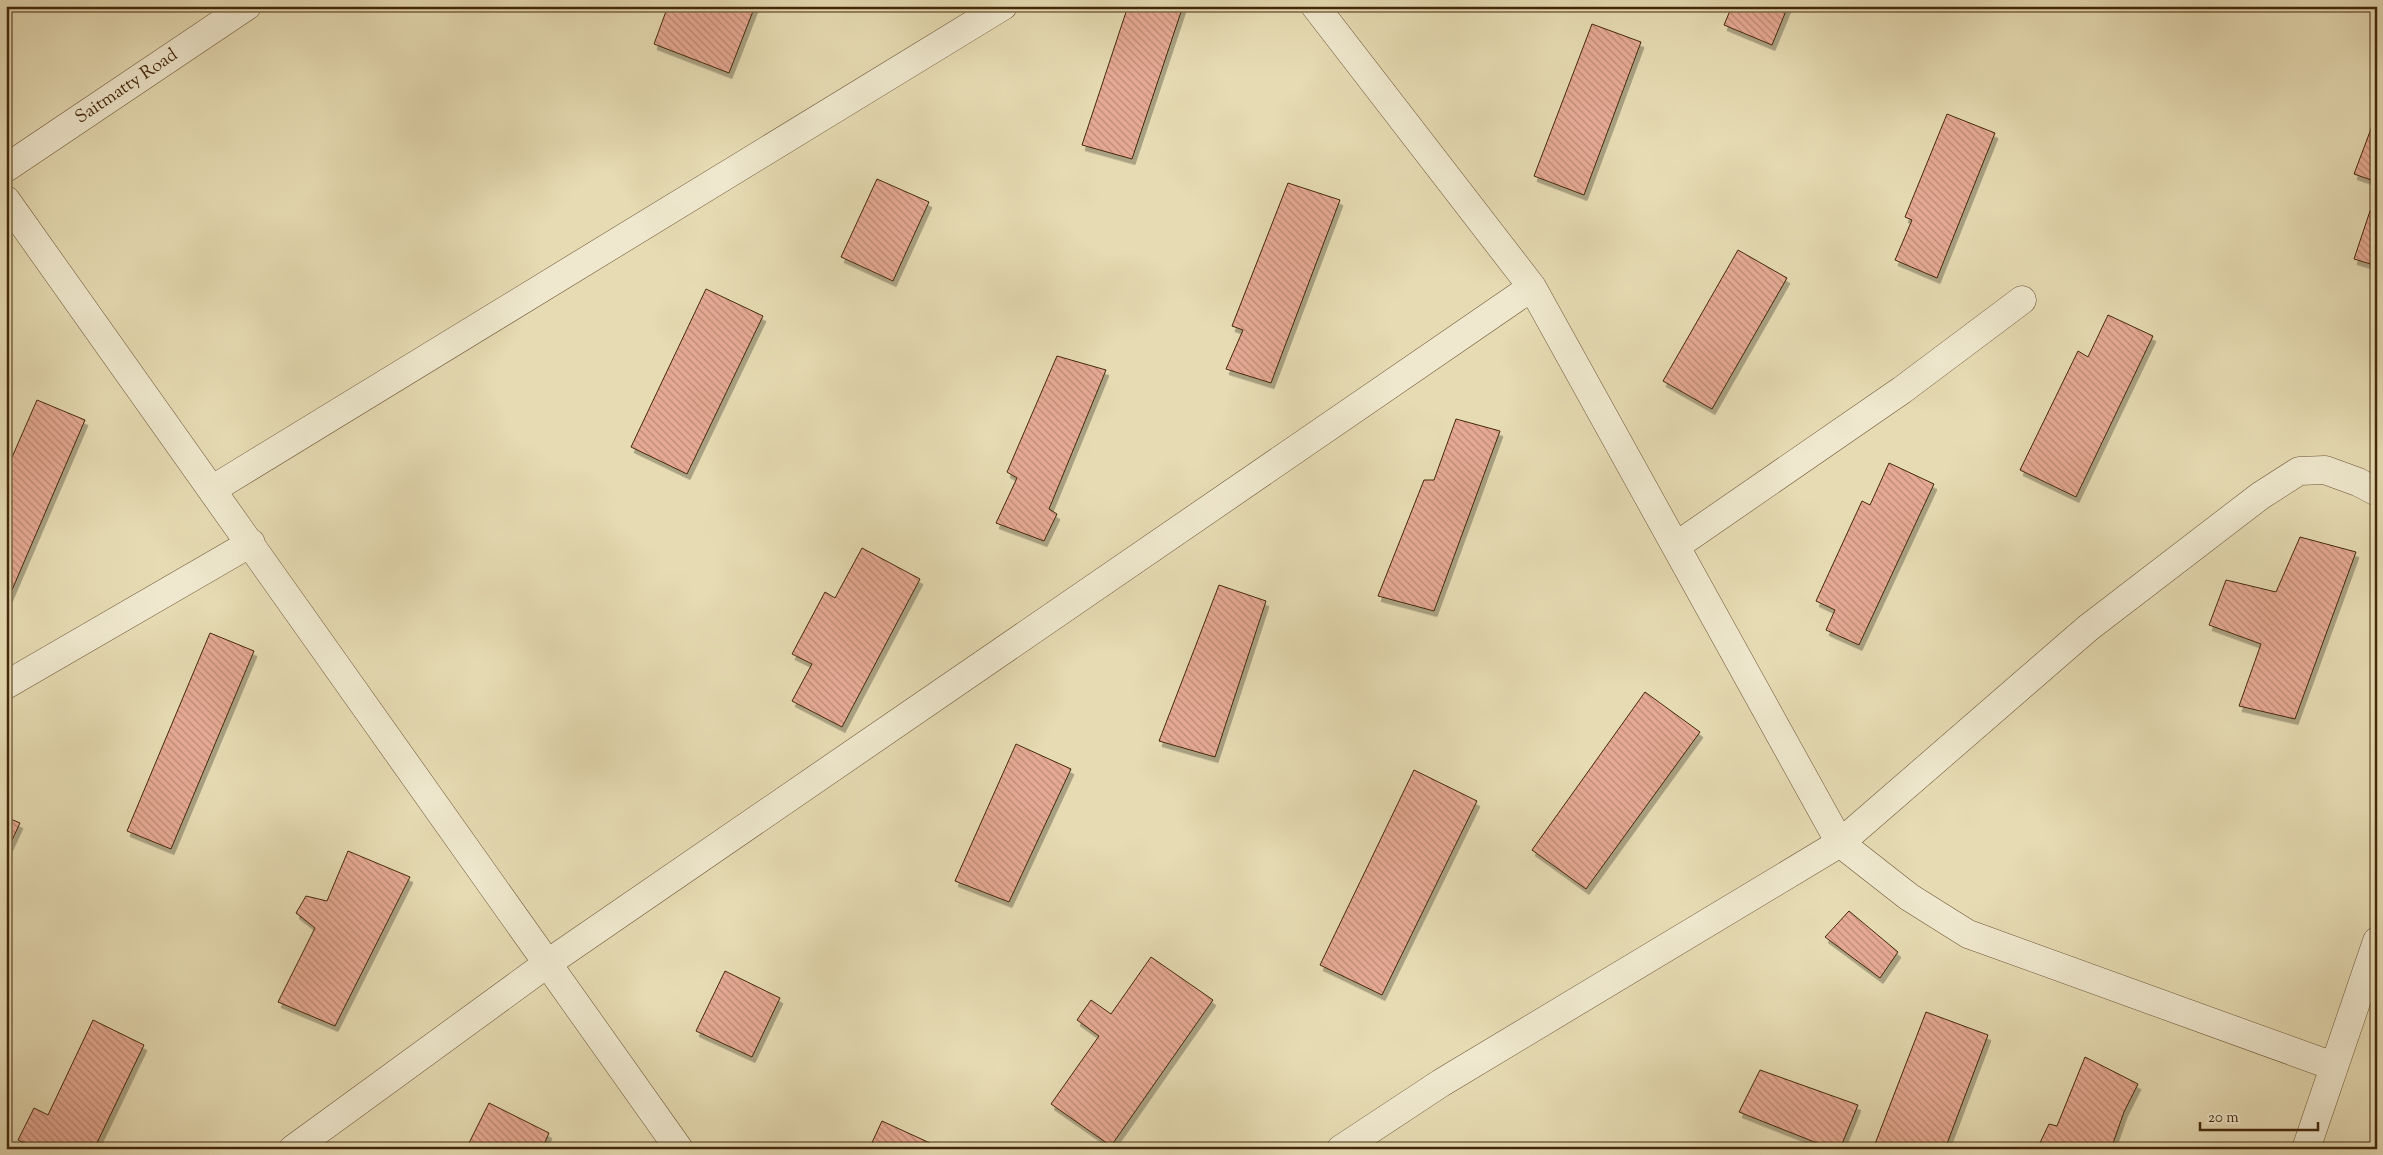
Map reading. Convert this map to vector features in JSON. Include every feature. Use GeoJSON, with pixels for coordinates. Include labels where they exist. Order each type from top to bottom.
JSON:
{"type":"FeatureCollection","features":[{"type":"Feature","properties":{"kind":"street","name":"Saitmatty Road"},"geometry":{"type":"LineString","coordinates":[[6,168],[247,6]]}},
{"type":"Feature","properties":{"kind":"street"},"geometry":{"type":"LineString","coordinates":[[213,490],[1003,6]]}},
{"type":"Feature","properties":{"kind":"street"},"geometry":{"type":"LineString","coordinates":[[1315,6],[1532,287],[1840,843],[1909,898],[1968,934],[2332,1066]]}},
{"type":"Feature","properties":{"kind":"street"},"geometry":{"type":"LineString","coordinates":[[6,200],[679,1149]]}},
{"type":"Feature","properties":{"kind":"street"},"geometry":{"type":"LineString","coordinates":[[293,1149],[548,963],[1532,287]]}},
{"type":"Feature","properties":{"kind":"street"},"geometry":{"type":"LineString","coordinates":[[1676,546],[1902,390],[2022,300]]}},
{"type":"Feature","properties":{"kind":"street"},"geometry":{"type":"LineString","coordinates":[[1341,1149],[1441,1083],[1840,843],[2088,628],[2260,496],[2299,471],[2325,470],[2358,482],[2377,492]]}},
{"type":"Feature","properties":{"kind":"street"},"geometry":{"type":"LineString","coordinates":[[6,684],[251,543]]}},
{"type":"Feature","properties":{"kind":"street"},"geometry":{"type":"LineString","coordinates":[[2306,1149],[2332,1066],[2377,941]]}},
{"type":"Feature","properties":{"kind":"building"},"geometry":{"type":"Polygon","coordinates":[[[668,6],[755,6],[729,73],[654,44],[668,6]]]}},
{"type":"Feature","properties":{"kind":"building"},"geometry":{"type":"Polygon","coordinates":[[[1128,6],[1183,6],[1132,159],[1082,145],[1128,6]]]}},
{"type":"Feature","properties":{"kind":"building"},"geometry":{"type":"Polygon","coordinates":[[[1732,6],[1788,6],[1772,45],[1724,25],[1732,6]]]}},
{"type":"Feature","properties":{"kind":"building"},"geometry":{"type":"Polygon","coordinates":[[[1592,24],[1641,42],[1584,195],[1534,176],[1592,24]]]}},
{"type":"Feature","properties":{"kind":"building"},"geometry":{"type":"Polygon","coordinates":[[[2377,113],[2377,182],[2354,174],[2377,113]]]}},
{"type":"Feature","properties":{"kind":"building"},"geometry":{"type":"Polygon","coordinates":[[[1947,114],[1995,133],[1937,278],[1895,260],[1912,220],[1905,217],[1947,114]]]}},
{"type":"Feature","properties":{"kind":"building"},"geometry":{"type":"Polygon","coordinates":[[[877,179],[929,202],[893,281],[841,257],[877,179]]]}},
{"type":"Feature","properties":{"kind":"building"},"geometry":{"type":"Polygon","coordinates":[[[1288,183],[1340,200],[1271,383],[1226,369],[1243,330],[1232,326],[1288,183]]]}},
{"type":"Feature","properties":{"kind":"building"},"geometry":{"type":"Polygon","coordinates":[[[2370,211],[2377,213],[2377,266],[2354,259],[2370,211]]]}},
{"type":"Feature","properties":{"kind":"building"},"geometry":{"type":"Polygon","coordinates":[[[1738,250],[1787,278],[1712,409],[1663,381],[1738,250]]]}},
{"type":"Feature","properties":{"kind":"building"},"geometry":{"type":"Polygon","coordinates":[[[706,289],[763,316],[687,474],[631,447],[706,289]]]}},
{"type":"Feature","properties":{"kind":"building"},"geometry":{"type":"Polygon","coordinates":[[[2108,315],[2153,336],[2076,497],[2020,470],[2078,351],[2088,357],[2108,315]]]}},
{"type":"Feature","properties":{"kind":"building"},"geometry":{"type":"Polygon","coordinates":[[[1057,356],[1106,370],[1049,509],[1057,514],[1044,541],[996,523],[1017,478],[1007,472],[1057,356]]]}},
{"type":"Feature","properties":{"kind":"building"},"geometry":{"type":"Polygon","coordinates":[[[37,400],[85,420],[6,604],[6,471],[37,400]]]}},
{"type":"Feature","properties":{"kind":"building"},"geometry":{"type":"Polygon","coordinates":[[[1456,419],[1500,431],[1434,611],[1378,596],[1424,480],[1434,480],[1456,419]]]}},
{"type":"Feature","properties":{"kind":"building"},"geometry":{"type":"Polygon","coordinates":[[[1889,463],[1934,484],[1859,645],[1826,630],[1835,610],[1816,601],[1862,501],[1870,505],[1889,463]]]}},
{"type":"Feature","properties":{"kind":"building"},"geometry":{"type":"Polygon","coordinates":[[[2300,537],[2356,552],[2295,719],[2239,706],[2261,644],[2209,625],[2226,580],[2276,592],[2300,537]]]}},
{"type":"Feature","properties":{"kind":"building"},"geometry":{"type":"Polygon","coordinates":[[[862,548],[920,579],[842,727],[792,701],[812,664],[792,654],[825,592],[835,598],[862,548]]]}},
{"type":"Feature","properties":{"kind":"building"},"geometry":{"type":"Polygon","coordinates":[[[1219,585],[1266,601],[1215,757],[1159,741],[1219,585]]]}},
{"type":"Feature","properties":{"kind":"building"},"geometry":{"type":"Polygon","coordinates":[[[210,633],[254,651],[171,849],[127,831],[210,633]]]}},
{"type":"Feature","properties":{"kind":"building"},"geometry":{"type":"Polygon","coordinates":[[[1645,692],[1700,732],[1586,889],[1532,850],[1645,692]]]}},
{"type":"Feature","properties":{"kind":"building"},"geometry":{"type":"Polygon","coordinates":[[[1016,744],[1071,769],[1009,902],[955,881],[1016,744]]]}},
{"type":"Feature","properties":{"kind":"building"},"geometry":{"type":"Polygon","coordinates":[[[1414,770],[1477,801],[1382,995],[1320,965],[1414,770]]]}},
{"type":"Feature","properties":{"kind":"building"},"geometry":{"type":"Polygon","coordinates":[[[6,817],[20,823],[6,853],[6,817]]]}},
{"type":"Feature","properties":{"kind":"building"},"geometry":{"type":"Polygon","coordinates":[[[348,851],[410,877],[335,1026],[278,1002],[315,928],[296,913],[306,896],[327,901],[348,851]]]}},
{"type":"Feature","properties":{"kind":"building"},"geometry":{"type":"Polygon","coordinates":[[[1849,911],[1898,952],[1880,978],[1825,937],[1849,911]]]}},
{"type":"Feature","properties":{"kind":"building"},"geometry":{"type":"Polygon","coordinates":[[[1151,957],[1213,1000],[1111,1146],[1051,1104],[1099,1036],[1077,1020],[1091,1000],[1111,1014],[1151,957]]]}},
{"type":"Feature","properties":{"kind":"building"},"geometry":{"type":"Polygon","coordinates":[[[725,971],[780,998],[752,1057],[696,1031],[725,971]]]}},
{"type":"Feature","properties":{"kind":"building"},"geometry":{"type":"Polygon","coordinates":[[[1926,1012],[1988,1035],[1945,1149],[1873,1149],[1926,1012]]]}},
{"type":"Feature","properties":{"kind":"building"},"geometry":{"type":"Polygon","coordinates":[[[93,1020],[144,1045],[94,1149],[36,1149],[18,1140],[34,1108],[48,1115],[93,1020]]]}},
{"type":"Feature","properties":{"kind":"building"},"geometry":{"type":"Polygon","coordinates":[[[2085,1057],[2138,1084],[2124,1112],[2111,1149],[2037,1149],[2049,1124],[2057,1126],[2085,1057]]]}},
{"type":"Feature","properties":{"kind":"building"},"geometry":{"type":"Polygon","coordinates":[[[1760,1070],[1858,1105],[1840,1149],[1832,1149],[1739,1112],[1760,1070]]]}},
{"type":"Feature","properties":{"kind":"building"},"geometry":{"type":"Polygon","coordinates":[[[489,1103],[549,1133],[542,1149],[466,1149],[489,1103]]]}},
{"type":"Feature","properties":{"kind":"building"},"geometry":{"type":"Polygon","coordinates":[[[882,1121],[943,1149],[869,1149],[882,1121]]]}}]}
